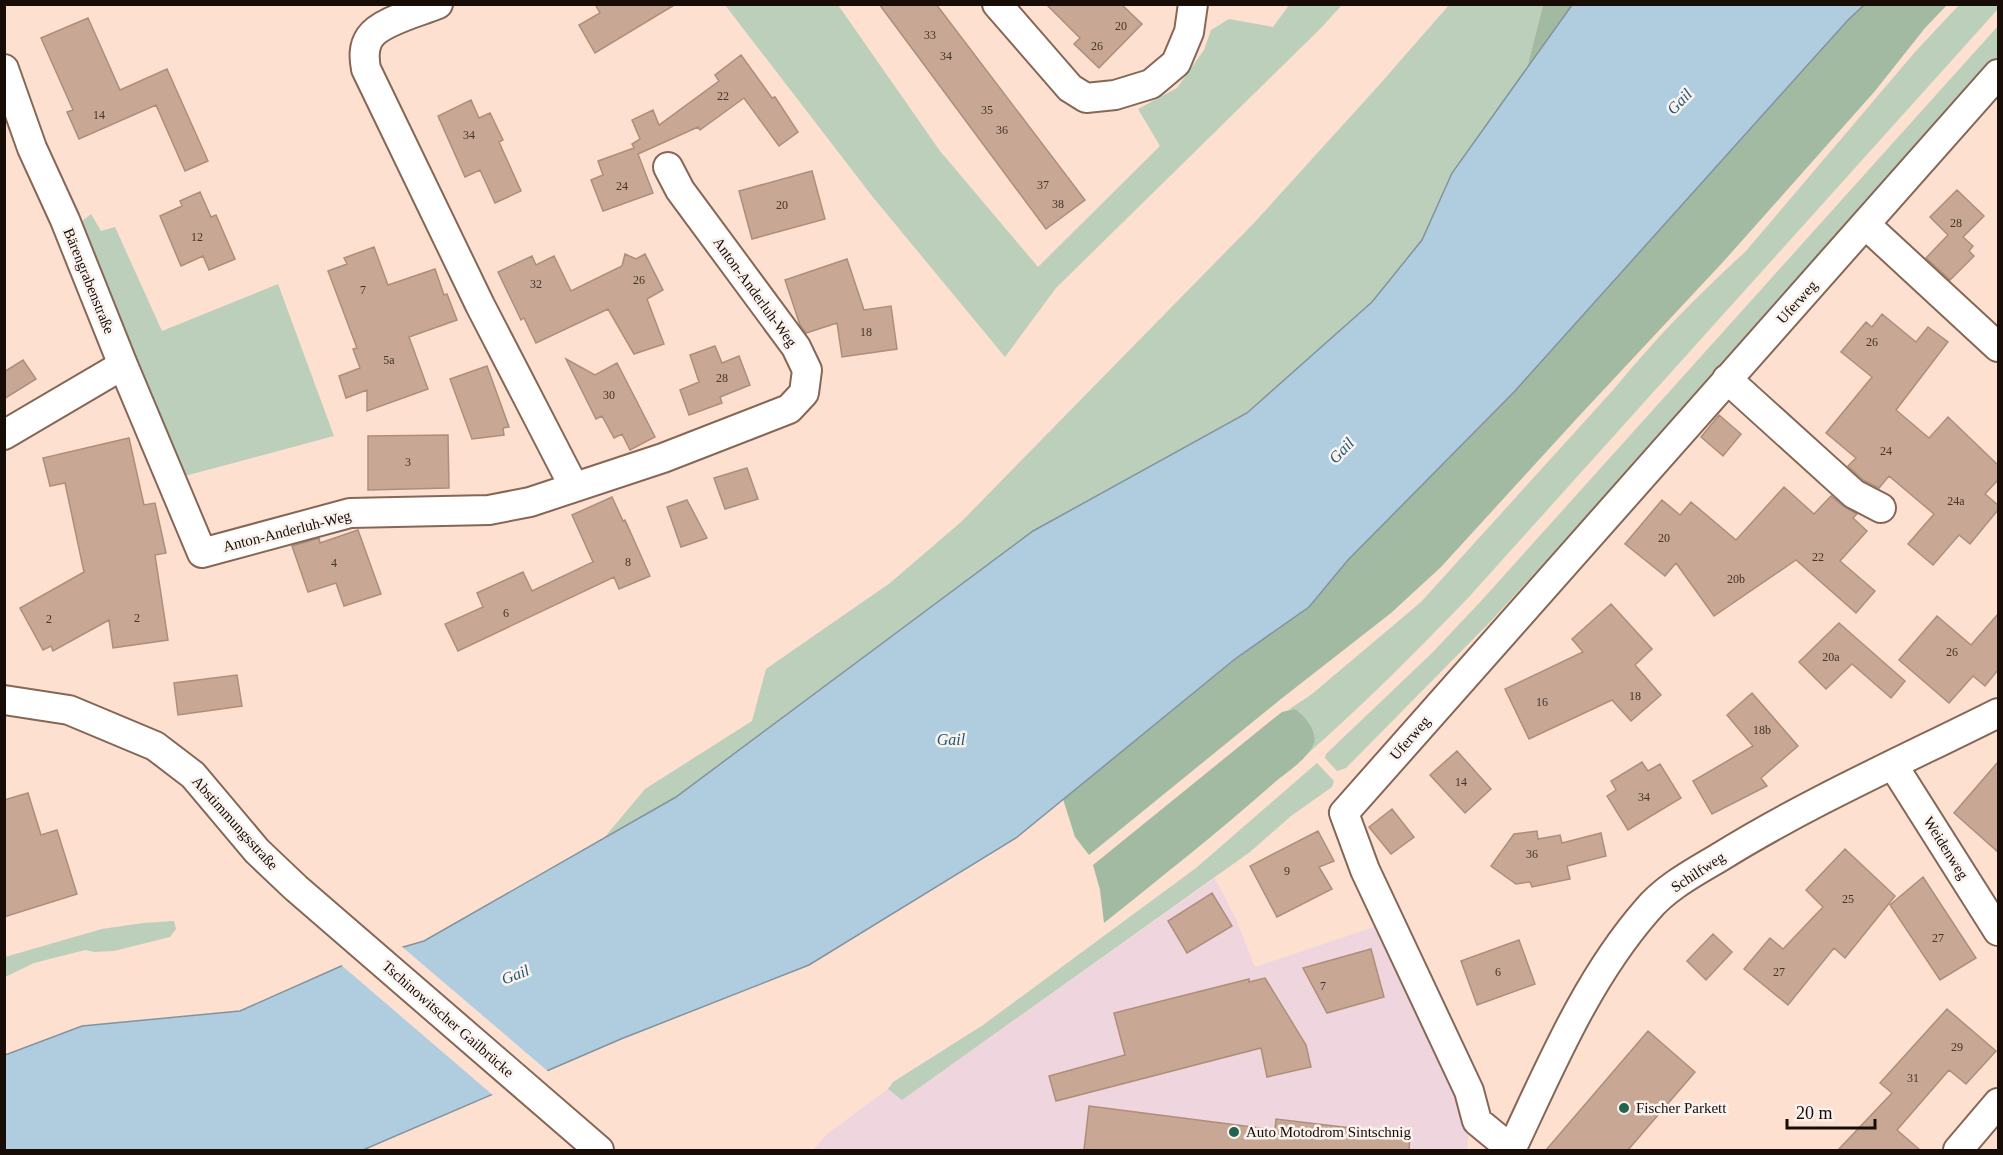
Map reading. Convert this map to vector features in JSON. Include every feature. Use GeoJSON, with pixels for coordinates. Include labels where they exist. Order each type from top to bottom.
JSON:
{"type":"FeatureCollection","features":[{"type":"Feature","properties":{"kind":"street"},"geometry":{"type":"LineString","coordinates":[[438,4],[380,27],[369,38],[364,53],[366,69],[480,305],[574,487]]}},
{"type":"Feature","properties":{"kind":"street"},"geometry":{"type":"LineString","coordinates":[[997,4],[1070,88],[1086,98],[1115,95],[1151,84],[1176,63],[1189,32],[1193,4]]}},
{"type":"Feature","properties":{"kind":"street","name":"Bärengrabenstraße"},"geometry":{"type":"LineString","coordinates":[[4,69],[32,148],[65,220],[123,365]]}},
{"type":"Feature","properties":{"kind":"street","name":"Uferweg"},"geometry":{"type":"LineString","coordinates":[[1511,1150],[1477,1121],[1469,1091],[1365,870],[1344,813],[1998,74]]}},
{"type":"Feature","properties":{"kind":"street","name":"Anton-Anderluh-Weg"},"geometry":{"type":"LineString","coordinates":[[123,365],[202,553],[350,513],[489,510],[530,502],[663,458],[789,409],[804,393],[807,370],[796,346],[680,190],[668,167]]}},
{"type":"Feature","properties":{"kind":"street"},"geometry":{"type":"LineString","coordinates":[[1866,225],[1998,347]]}},
{"type":"Feature","properties":{"kind":"street"},"geometry":{"type":"LineString","coordinates":[[4,435],[123,365]]}},
{"type":"Feature","properties":{"kind":"street"},"geometry":{"type":"LineString","coordinates":[[1727,379],[1854,494],[1881,508]]}},
{"type":"Feature","properties":{"kind":"street","name":"Abstimmungsstraße"},"geometry":{"type":"LineString","coordinates":[[4,700],[69,710],[155,746],[193,775],[257,851],[296,888]]}},
{"type":"Feature","properties":{"kind":"street","name":"Schilfweg"},"geometry":{"type":"LineString","coordinates":[[1511,1150],[1577,1013],[1612,956],[1648,908],[1678,883],[1754,836],[1998,712]]}},
{"type":"Feature","properties":{"kind":"street","name":"Weidenweg"},"geometry":{"type":"LineString","coordinates":[[1893,765],[1998,932]]}},
{"type":"Feature","properties":{"kind":"street","name":"Tschinowitscher Gailbrücke"},"geometry":{"type":"LineString","coordinates":[[296,888],[599,1150]]}},
{"type":"Feature","properties":{"kind":"street"},"geometry":{"type":"LineString","coordinates":[[1958,1150],[1998,1103]]}},
{"type":"Feature","properties":{"kind":"shaded area"},"geometry":{"type":"Polygon","coordinates":[[[1215,878],[1236,919],[1255,967],[1380,925],[1469,1124],[1467,1150],[813,1150],[827,1134],[888,1089],[902,1100],[1215,878]]]}},
{"type":"Feature","properties":{"kind":"green space"},"geometry":{"type":"Polygon","coordinates":[[[725,5],[838,5],[940,151],[1038,267],[1160,146],[1138,109],[1177,88],[1204,50],[1211,30],[1229,19],[1273,27],[1289,5],[1342,5],[1056,288],[1005,357],[872,196],[725,5]]]}},
{"type":"Feature","properties":{"kind":"green space"},"geometry":{"type":"Polygon","coordinates":[[[1449,5],[1543,5],[1527,68],[1452,173],[1422,240],[1372,302],[1247,413],[1033,531],[676,797],[604,838],[645,789],[752,721],[766,669],[890,583],[961,522],[1254,223],[1449,5]]]}},
{"type":"Feature","properties":{"kind":"green space"},"geometry":{"type":"Polygon","coordinates":[[[1543,5],[1572,5],[1527,68],[1543,5]]]}},
{"type":"Feature","properties":{"kind":"green space"},"geometry":{"type":"Polygon","coordinates":[[[1864,5],[1947,5],[1925,28],[1875,91],[1723,262],[1441,567],[1391,613],[1089,855],[1075,837],[1063,799],[1235,659],[1309,607],[1348,560],[1514,392],[1848,20],[1864,5]]]}},
{"type":"Feature","properties":{"kind":"green space"},"geometry":{"type":"Polygon","coordinates":[[[1959,5],[1998,5],[1998,9],[1468,598],[1346,719],[1304,757],[1314,742],[1294,709],[1288,710],[1312,694],[1421,602],[1661,335],[1746,251],[1915,52],[1959,5]]]}},
{"type":"Feature","properties":{"kind":"green space"},"geometry":{"type":"Polygon","coordinates":[[[1998,26],[1998,56],[1489,623],[1346,768],[1337,771],[1325,758],[1326,754],[1432,653],[1482,600],[1998,26]]]}},
{"type":"Feature","properties":{"kind":"green space"},"geometry":{"type":"Polygon","coordinates":[[[91,214],[101,231],[115,227],[162,331],[278,284],[334,436],[181,477],[81,222],[91,214]]]}},
{"type":"Feature","properties":{"kind":"green space"},"geometry":{"type":"Polygon","coordinates":[[[1294,709],[1305,719],[1314,734],[1314,743],[1307,754],[1212,836],[1104,923],[1100,890],[1093,865],[1282,712],[1294,709]]]}},
{"type":"Feature","properties":{"kind":"green space"},"geometry":{"type":"Polygon","coordinates":[[[1317,763],[1334,781],[1332,787],[1291,816],[1250,852],[902,1100],[888,1089],[893,1082],[983,1025],[1196,868],[1317,763]]]}},
{"type":"Feature","properties":{"kind":"green space"},"geometry":{"type":"Polygon","coordinates":[[[174,921],[176,929],[170,937],[114,951],[85,950],[34,963],[5,977],[5,957],[102,929],[174,921]]]}},
{"type":"Feature","properties":{"kind":"water","name":"Gail"},"geometry":{"type":"Polygon","coordinates":[[[1572,5],[1864,5],[1848,20],[1514,392],[1348,560],[1309,607],[1235,659],[1016,838],[809,965],[621,1039],[363,1150],[5,1150],[5,1055],[82,1026],[240,1011],[348,963],[424,941],[676,797],[1033,531],[1247,413],[1372,302],[1422,240],[1452,173],[1572,5]]]}},
{"type":"Feature","properties":{"kind":"pier"},"geometry":{"type":"Polygon","coordinates":[[[400,945],[550,1073],[495,1097],[340,964],[400,945]]]}},
{"type":"Feature","properties":{"kind":"building"},"geometry":{"type":"Polygon","coordinates":[[[595,4],[676,4],[595,53],[579,25],[600,13],[595,4]]]}},
{"type":"Feature","properties":{"kind":"building"},"geometry":{"type":"Polygon","coordinates":[[[879,4],[936,4],[1085,200],[1046,229],[879,4]]]}},
{"type":"Feature","properties":{"kind":"building"},"geometry":{"type":"Polygon","coordinates":[[[1046,4],[1121,4],[1142,24],[1099,68],[1074,44],[1080,38],[1046,4]]]}},
{"type":"Feature","properties":{"kind":"building"},"geometry":{"type":"Polygon","coordinates":[[[88,18],[120,90],[167,69],[208,161],[185,171],[156,105],[79,139],[67,112],[73,110],[41,38],[88,18]]]}},
{"type":"Feature","properties":{"kind":"building"},"geometry":{"type":"Polygon","coordinates":[[[741,55],[772,98],[775,97],[798,132],[779,146],[744,98],[700,130],[698,127],[638,154],[653,193],[603,211],[591,180],[603,175],[598,161],[634,148],[632,144],[640,139],[632,120],[653,110],[659,125],[719,81],[715,75],[741,55]]]}},
{"type":"Feature","properties":{"kind":"building"},"geometry":{"type":"Polygon","coordinates":[[[471,100],[479,118],[490,113],[503,140],[499,142],[521,191],[495,203],[480,170],[465,177],[438,116],[471,100]]]}},
{"type":"Feature","properties":{"kind":"building"},"geometry":{"type":"Polygon","coordinates":[[[812,171],[825,219],[752,239],[739,191],[812,171]]]}},
{"type":"Feature","properties":{"kind":"building"},"geometry":{"type":"Polygon","coordinates":[[[1957,190],[1984,216],[1963,237],[1973,246],[1969,251],[1974,256],[1950,280],[1926,258],[1948,235],[1930,217],[1957,190]]]}},
{"type":"Feature","properties":{"kind":"building"},"geometry":{"type":"Polygon","coordinates":[[[200,192],[211,217],[216,215],[235,259],[209,270],[203,256],[181,266],[160,216],[182,206],[180,201],[200,192]]]}},
{"type":"Feature","properties":{"kind":"building"},"geometry":{"type":"Polygon","coordinates":[[[374,247],[388,285],[435,269],[444,295],[447,294],[457,320],[409,337],[428,389],[367,411],[367,390],[346,398],[339,376],[360,368],[353,349],[357,348],[328,271],[347,264],[344,258],[374,247]]]}},
{"type":"Feature","properties":{"kind":"building"},"geometry":{"type":"Polygon","coordinates":[[[625,254],[636,259],[645,254],[663,290],[647,299],[664,344],[634,354],[608,309],[536,343],[524,318],[521,320],[498,272],[532,256],[536,265],[554,256],[571,291],[622,266],[625,254]]]}},
{"type":"Feature","properties":{"kind":"building"},"geometry":{"type":"Polygon","coordinates":[[[847,259],[864,310],[891,306],[897,349],[842,357],[837,323],[806,333],[800,325],[785,280],[847,259]]]}},
{"type":"Feature","properties":{"kind":"building"},"geometry":{"type":"Polygon","coordinates":[[[1882,314],[1916,342],[1928,327],[1948,342],[1896,410],[1929,438],[1948,417],[1998,465],[1998,480],[1985,494],[1998,505],[1998,510],[1970,544],[1959,535],[1933,565],[1908,544],[1934,514],[1889,476],[1879,488],[1863,480],[1848,466],[1856,458],[1826,433],[1872,377],[1841,352],[1866,322],[1872,327],[1882,314]]]}},
{"type":"Feature","properties":{"kind":"building"},"geometry":{"type":"Polygon","coordinates":[[[715,346],[722,363],[739,356],[750,385],[720,397],[722,403],[689,415],[680,390],[699,382],[690,355],[715,346]]]}},
{"type":"Feature","properties":{"kind":"building"},"geometry":{"type":"Polygon","coordinates":[[[566,359],[595,375],[617,363],[655,437],[630,450],[622,434],[614,438],[602,416],[596,419],[566,359]]]}},
{"type":"Feature","properties":{"kind":"building"},"geometry":{"type":"Polygon","coordinates":[[[23,360],[36,379],[4,399],[4,372],[23,360]]]}},
{"type":"Feature","properties":{"kind":"building"},"geometry":{"type":"Polygon","coordinates":[[[487,366],[509,427],[503,428],[504,435],[472,439],[450,379],[487,366]]]}},
{"type":"Feature","properties":{"kind":"building"},"geometry":{"type":"Polygon","coordinates":[[[1719,415],[1741,434],[1723,456],[1701,437],[1719,415]]]}},
{"type":"Feature","properties":{"kind":"building"},"geometry":{"type":"Polygon","coordinates":[[[448,435],[449,488],[368,490],[368,436],[448,435]]]}},
{"type":"Feature","properties":{"kind":"building"},"geometry":{"type":"Polygon","coordinates":[[[129,438],[144,505],[155,503],[166,553],[155,555],[168,640],[113,648],[109,620],[53,651],[51,646],[43,650],[20,608],[84,572],[65,483],[50,486],[43,458],[129,438]]]}},
{"type":"Feature","properties":{"kind":"building"},"geometry":{"type":"Polygon","coordinates":[[[747,468],[758,499],[725,509],[714,478],[747,468]]]}},
{"type":"Feature","properties":{"kind":"building"},"geometry":{"type":"Polygon","coordinates":[[[1784,487],[1814,514],[1831,496],[1857,514],[1853,518],[1867,531],[1840,561],[1875,591],[1856,613],[1796,560],[1714,616],[1676,563],[1665,576],[1625,544],[1662,500],[1680,515],[1691,502],[1736,540],[1784,487]]]}},
{"type":"Feature","properties":{"kind":"building"},"geometry":{"type":"Polygon","coordinates":[[[612,497],[650,576],[619,589],[614,577],[458,651],[445,624],[483,607],[477,593],[523,572],[532,591],[593,562],[572,515],[612,497]]]}},
{"type":"Feature","properties":{"kind":"building"},"geometry":{"type":"Polygon","coordinates":[[[687,500],[707,538],[681,547],[667,507],[687,500]]]}},
{"type":"Feature","properties":{"kind":"building"},"geometry":{"type":"Polygon","coordinates":[[[358,530],[381,594],[344,606],[336,583],[308,592],[292,546],[319,538],[320,543],[358,530]]]}},
{"type":"Feature","properties":{"kind":"building"},"geometry":{"type":"Polygon","coordinates":[[[1611,604],[1652,649],[1635,665],[1661,695],[1631,721],[1612,700],[1529,739],[1505,689],[1583,652],[1572,639],[1611,604]]]}},
{"type":"Feature","properties":{"kind":"building"},"geometry":{"type":"Polygon","coordinates":[[[1998,614],[1998,670],[1985,686],[1973,676],[1949,703],[1899,660],[1937,616],[1971,645],[1998,614]]]}},
{"type":"Feature","properties":{"kind":"building"},"geometry":{"type":"Polygon","coordinates":[[[1839,623],[1905,681],[1891,698],[1852,664],[1826,689],[1799,662],[1839,623]]]}},
{"type":"Feature","properties":{"kind":"building"},"geometry":{"type":"Polygon","coordinates":[[[237,675],[242,706],[178,715],[174,683],[237,675]]]}},
{"type":"Feature","properties":{"kind":"building"},"geometry":{"type":"Polygon","coordinates":[[[1752,693],[1798,746],[1761,778],[1767,786],[1712,814],[1693,781],[1753,746],[1727,715],[1752,693]]]}},
{"type":"Feature","properties":{"kind":"building"},"geometry":{"type":"Polygon","coordinates":[[[1457,751],[1491,789],[1465,813],[1430,775],[1457,751]]]}},
{"type":"Feature","properties":{"kind":"building"},"geometry":{"type":"Polygon","coordinates":[[[1642,762],[1648,771],[1660,764],[1681,798],[1628,830],[1607,796],[1616,790],[1611,781],[1642,762]]]}},
{"type":"Feature","properties":{"kind":"building"},"geometry":{"type":"Polygon","coordinates":[[[1998,762],[1998,852],[1954,813],[1998,762]]]}},
{"type":"Feature","properties":{"kind":"building"},"geometry":{"type":"Polygon","coordinates":[[[28,793],[41,835],[57,830],[77,894],[4,917],[4,800],[28,793]]]}},
{"type":"Feature","properties":{"kind":"building"},"geometry":{"type":"Polygon","coordinates":[[[1392,809],[1414,837],[1391,854],[1369,827],[1392,809]]]}},
{"type":"Feature","properties":{"kind":"building"},"geometry":{"type":"Polygon","coordinates":[[[1318,831],[1334,861],[1319,867],[1332,889],[1277,917],[1250,866],[1318,831]]]}},
{"type":"Feature","properties":{"kind":"building"},"geometry":{"type":"Polygon","coordinates":[[[1537,831],[1538,839],[1560,835],[1562,843],[1601,833],[1606,856],[1567,866],[1570,879],[1532,887],[1530,882],[1516,884],[1491,866],[1514,834],[1537,831]]]}},
{"type":"Feature","properties":{"kind":"building"},"geometry":{"type":"Polygon","coordinates":[[[1845,849],[1895,896],[1845,958],[1834,948],[1788,1005],[1744,969],[1770,938],[1783,949],[1823,907],[1806,890],[1845,849]]]}},
{"type":"Feature","properties":{"kind":"building"},"geometry":{"type":"Polygon","coordinates":[[[1923,877],[1976,958],[1940,980],[1890,905],[1923,877]]]}},
{"type":"Feature","properties":{"kind":"building"},"geometry":{"type":"Polygon","coordinates":[[[1212,893],[1232,926],[1187,953],[1168,921],[1212,893]]]}},
{"type":"Feature","properties":{"kind":"building"},"geometry":{"type":"Polygon","coordinates":[[[1713,934],[1732,952],[1706,980],[1687,961],[1713,934]]]}},
{"type":"Feature","properties":{"kind":"building"},"geometry":{"type":"Polygon","coordinates":[[[1519,940],[1535,984],[1477,1005],[1461,961],[1519,940]]]}},
{"type":"Feature","properties":{"kind":"building"},"geometry":{"type":"Polygon","coordinates":[[[1371,949],[1384,997],[1327,1013],[1303,968],[1371,949]]]}},
{"type":"Feature","properties":{"kind":"building"},"geometry":{"type":"Polygon","coordinates":[[[1265,978],[1306,1045],[1311,1067],[1267,1077],[1261,1048],[1056,1101],[1049,1076],[1125,1055],[1114,1013],[1249,979],[1249,982],[1265,978]]]}},
{"type":"Feature","properties":{"kind":"building"},"geometry":{"type":"Polygon","coordinates":[[[1947,1009],[1996,1051],[1966,1084],[1949,1070],[1897,1130],[1920,1150],[1838,1150],[1892,1093],[1880,1083],[1947,1009]]]}},
{"type":"Feature","properties":{"kind":"building","name":"Fischer Parkett"},"geometry":{"type":"Polygon","coordinates":[[[1648,1031],[1695,1072],[1628,1150],[1546,1150],[1648,1031]]]}},
{"type":"Feature","properties":{"kind":"building","name":"Auto Motodrom Sintschnig"},"geometry":{"type":"Polygon","coordinates":[[[1089,1106],[1275,1130],[1276,1119],[1410,1135],[1409,1150],[1084,1150],[1089,1106]]]}},
{"type":"Feature","properties":{"kind":"place","name":"Fischer Parkett"},"geometry":{"type":"Point","coordinates":[1624,1108]}},
{"type":"Feature","properties":{"kind":"place","name":"Auto Motodrom Sintschnig"},"geometry":{"type":"Point","coordinates":[1234,1132]}}]}
